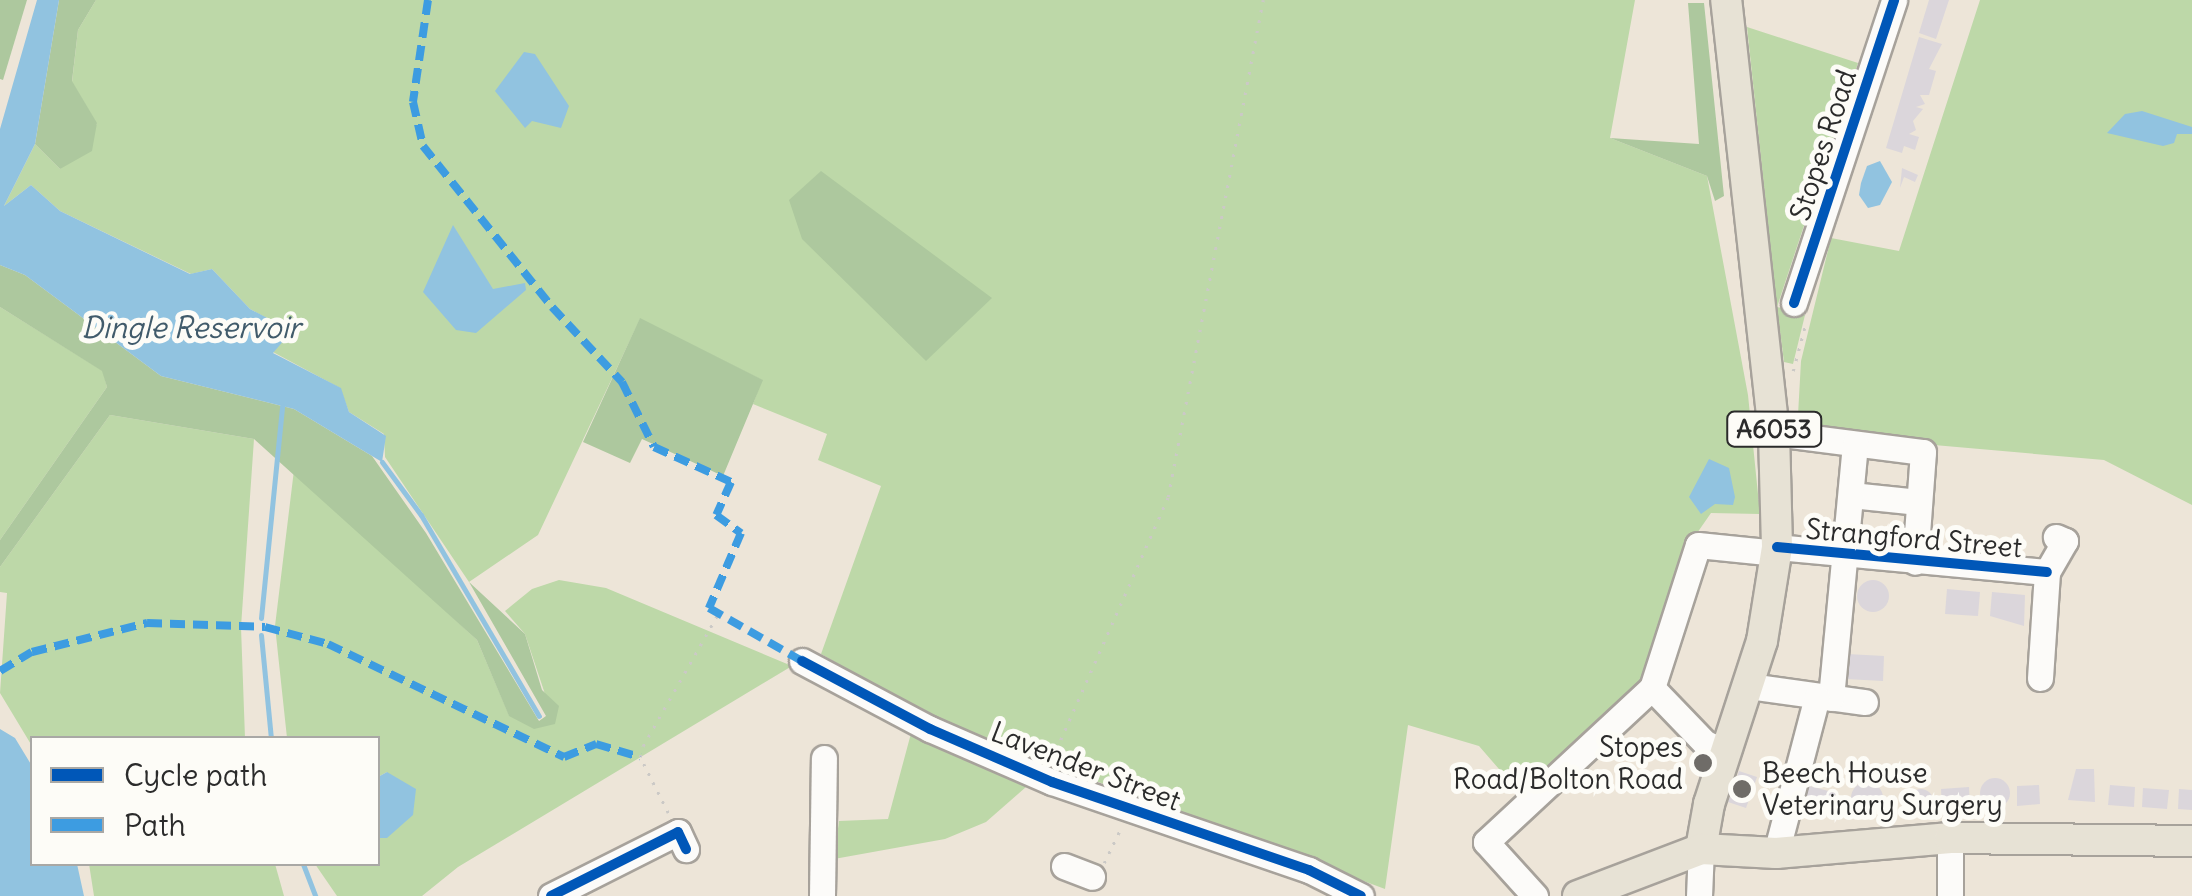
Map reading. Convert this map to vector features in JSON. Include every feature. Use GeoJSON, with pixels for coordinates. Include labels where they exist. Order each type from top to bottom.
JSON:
{"type":"FeatureCollection","features":[{"type":"Feature","properties":{"kind":"main road","name":"Stopes Road"},"geometry":{"type":"LineString","coordinates":[[1701,849],[1726,752],[1749,686],[1777,550],[1774,433],[1726,0]]}},
{"type":"Feature","properties":{"kind":"main road"},"geometry":{"type":"LineString","coordinates":[[1578,896],[1701,849],[1776,853],[1950,838],[2192,841]]}},
{"type":"Feature","properties":{"kind":"street","name":"Stopes Road"},"geometry":{"type":"LineString","coordinates":[[1794,303],[1894,0]]}},
{"type":"Feature","properties":{"kind":"street"},"geometry":{"type":"LineString","coordinates":[[1774,433],[1923,452],[1914,562]]}},
{"type":"Feature","properties":{"kind":"street"},"geometry":{"type":"LineString","coordinates":[[1776,853],[1824,697],[1846,556],[1855,444]]}},
{"type":"Feature","properties":{"kind":"street"},"geometry":{"type":"LineString","coordinates":[[1851,495],[1919,502]]}},
{"type":"Feature","properties":{"kind":"street","name":"Strangford Street"},"geometry":{"type":"LineString","coordinates":[[2041,678],[2048,572],[2065,540],[2056,537]]}},
{"type":"Feature","properties":{"kind":"street","name":"Strangford Street"},"geometry":{"type":"LineString","coordinates":[[1652,688],[1698,545],[2048,572]]}},
{"type":"Feature","properties":{"kind":"street","name":"Lavender Street"},"geometry":{"type":"LineString","coordinates":[[802,661],[930,729],[1052,782],[1309,870],[1361,896]]}},
{"type":"Feature","properties":{"kind":"street"},"geometry":{"type":"LineString","coordinates":[[1749,686],[1865,702]]}},
{"type":"Feature","properties":{"kind":"street"},"geometry":{"type":"LineString","coordinates":[[1536,896],[1486,842],[1652,688],[1704,742],[1726,752]]}},
{"type":"Feature","properties":{"kind":"street"},"geometry":{"type":"LineString","coordinates":[[822,758],[822,896]]}},
{"type":"Feature","properties":{"kind":"street"},"geometry":{"type":"LineString","coordinates":[[1950,838],[1950,896]]}},
{"type":"Feature","properties":{"kind":"street"},"geometry":{"type":"LineString","coordinates":[[551,896],[682,840]]}},
{"type":"Feature","properties":{"kind":"street"},"geometry":{"type":"LineString","coordinates":[[1699,896],[1701,849]]}},
{"type":"Feature","properties":{"kind":"path"},"geometry":{"type":"LineString","coordinates":[[1052,782],[1058,766],[1051,758],[1168,498],[1262,0]]}},
{"type":"Feature","properties":{"kind":"path"},"geometry":{"type":"LineString","coordinates":[[1767,376],[1794,371],[1808,312],[1794,303]]}},
{"type":"Feature","properties":{"kind":"path"},"geometry":{"type":"LineString","coordinates":[[682,840],[640,758],[650,728],[718,614]]}},
{"type":"Feature","properties":{"kind":"path"},"geometry":{"type":"LineString","coordinates":[[1077,878],[1111,855],[1128,810]]}},
{"type":"Feature","properties":{"kind":"green space"},"geometry":{"type":"Polygon","coordinates":[[[0,0],[27,0],[3,80],[0,79],[0,0]]]}},
{"type":"Feature","properties":{"kind":"green space"},"geometry":{"type":"Polygon","coordinates":[[[59,0],[96,0],[78,30],[72,81],[97,123],[92,151],[60,169],[35,144],[59,0]]]}},
{"type":"Feature","properties":{"kind":"green space"},"geometry":{"type":"Polygon","coordinates":[[[96,0],[1635,0],[1610,138],[1707,176],[1748,395],[1760,514],[1711,513],[1695,536],[1647,685],[1525,799],[1479,746],[1408,725],[1385,889],[940,723],[821,654],[881,486],[818,460],[827,434],[753,404],[762,380],[640,319],[538,535],[469,582],[385,457],[384,434],[349,412],[340,388],[273,352],[291,331],[250,309],[212,269],[191,274],[60,211],[31,185],[4,206],[35,144],[60,169],[97,124],[72,82],[78,30],[96,0]]]}},
{"type":"Feature","properties":{"kind":"green space"},"geometry":{"type":"Polygon","coordinates":[[[1980,0],[2192,0],[2192,505],[2104,460],[1797,433],[1801,361],[1831,238],[1899,251],[1980,0]]]}},
{"type":"Feature","properties":{"kind":"green space"},"geometry":{"type":"Polygon","coordinates":[[[1688,3],[1704,3],[1724,196],[1715,201],[1707,176],[1610,138],[1699,144],[1688,3]]]}},
{"type":"Feature","properties":{"kind":"green space"},"geometry":{"type":"Polygon","coordinates":[[[1747,27],[1858,63],[1777,307],[1805,315],[1793,364],[1784,362],[1777,308],[1747,27]]]}},
{"type":"Feature","properties":{"kind":"green space"},"geometry":{"type":"Polygon","coordinates":[[[821,171],[992,298],[926,361],[802,239],[789,200],[821,171]]]}},
{"type":"Feature","properties":{"kind":"green space"},"geometry":{"type":"Polygon","coordinates":[[[0,265],[25,275],[161,376],[294,409],[372,456],[426,533],[539,721],[546,716],[469,582],[525,634],[542,690],[559,706],[555,724],[534,729],[509,716],[477,640],[254,439],[110,415],[0,567],[0,540],[107,387],[102,371],[0,307],[0,265]]]}},
{"type":"Feature","properties":{"kind":"green space"},"geometry":{"type":"Polygon","coordinates":[[[0,307],[103,371],[107,387],[0,540],[0,307]]]}},
{"type":"Feature","properties":{"kind":"green space"},"geometry":{"type":"Polygon","coordinates":[[[640,318],[763,380],[723,476],[642,439],[630,463],[583,442],[640,318]]]}},
{"type":"Feature","properties":{"kind":"green space"},"geometry":{"type":"Polygon","coordinates":[[[110,415],[254,439],[241,627],[245,736],[30,736],[30,743],[0,693],[7,593],[0,592],[0,567],[110,415]]]}},
{"type":"Feature","properties":{"kind":"green space"},"geometry":{"type":"Polygon","coordinates":[[[294,470],[477,640],[509,715],[555,724],[525,634],[505,611],[532,589],[559,580],[606,588],[792,666],[458,867],[422,896],[337,896],[316,866],[380,866],[380,838],[387,838],[387,772],[380,776],[380,736],[287,736],[275,626],[294,470]]]}},
{"type":"Feature","properties":{"kind":"green space"},"geometry":{"type":"Polygon","coordinates":[[[913,726],[1034,780],[986,822],[945,839],[834,859],[839,821],[888,819],[913,726]]]}},
{"type":"Feature","properties":{"kind":"green space"},"geometry":{"type":"Polygon","coordinates":[[[89,866],[276,866],[284,896],[94,896],[89,866]]]}},
{"type":"Feature","properties":{"kind":"water","name":"Dingle Reservoir"},"geometry":{"type":"Polygon","coordinates":[[[37,0],[59,0],[35,144],[4,206],[31,185],[60,211],[190,274],[212,269],[250,309],[292,331],[273,353],[341,388],[349,412],[386,436],[382,462],[294,409],[161,376],[25,275],[0,265],[0,129],[37,0]]]}},
{"type":"Feature","properties":{"kind":"water"},"geometry":{"type":"Polygon","coordinates":[[[524,52],[535,54],[569,106],[561,128],[532,121],[525,128],[495,91],[524,52]]]}},
{"type":"Feature","properties":{"kind":"water"},"geometry":{"type":"Polygon","coordinates":[[[2142,111],[2192,127],[2192,134],[2177,134],[2174,143],[2163,146],[2107,133],[2125,114],[2142,111]]]}},
{"type":"Feature","properties":{"kind":"water"},"geometry":{"type":"Polygon","coordinates":[[[1880,161],[1892,182],[1880,205],[1868,208],[1859,195],[1861,183],[1867,166],[1880,161]]]}},
{"type":"Feature","properties":{"kind":"water"},"geometry":{"type":"Polygon","coordinates":[[[453,225],[493,289],[525,283],[526,290],[476,333],[456,330],[423,292],[453,225]]]}},
{"type":"Feature","properties":{"kind":"water"},"geometry":{"type":"Polygon","coordinates":[[[1709,459],[1729,468],[1735,497],[1733,505],[1715,504],[1701,514],[1689,497],[1709,459]]]}},
{"type":"Feature","properties":{"kind":"water"},"geometry":{"type":"Polygon","coordinates":[[[0,729],[15,738],[30,763],[30,866],[77,866],[84,896],[0,896],[0,729]]]}},
{"type":"Feature","properties":{"kind":"water"},"geometry":{"type":"Polygon","coordinates":[[[387,772],[416,789],[413,815],[387,838],[380,838],[380,776],[387,772]]]}},
{"type":"Feature","properties":{"kind":"building"},"geometry":{"type":"Polygon","coordinates":[[[1929,0],[1949,0],[1936,39],[1919,33],[1929,0]]]}},
{"type":"Feature","properties":{"kind":"building"},"geometry":{"type":"Polygon","coordinates":[[[1919,37],[1942,44],[1929,69],[1936,71],[1929,95],[1920,95],[1925,104],[1916,107],[1923,109],[1913,121],[1916,130],[1909,134],[1919,137],[1915,150],[1904,146],[1902,153],[1886,148],[1919,37]]]}},
{"type":"Feature","properties":{"kind":"building"},"geometry":{"type":"Polygon","coordinates":[[[1902,168],[1918,175],[1915,182],[1904,177],[1900,188],[1902,168]]]}},
{"type":"Feature","properties":{"kind":"building"},"geometry":{"type":"Polygon","coordinates":[[[1873,580],[1884,585],[1889,596],[1884,607],[1873,612],[1862,607],[1857,596],[1862,585],[1873,580]]]}},
{"type":"Feature","properties":{"kind":"building"},"geometry":{"type":"Polygon","coordinates":[[[1947,589],[1980,592],[1978,616],[1945,614],[1947,589]]]}},
{"type":"Feature","properties":{"kind":"building"},"geometry":{"type":"Polygon","coordinates":[[[1992,592],[2025,595],[2024,626],[1990,616],[1992,592]]]}},
{"type":"Feature","properties":{"kind":"building"},"geometry":{"type":"Polygon","coordinates":[[[1847,654],[1884,656],[1883,681],[1846,679],[1847,654]]]}},
{"type":"Feature","properties":{"kind":"building"},"geometry":{"type":"Polygon","coordinates":[[[2076,769],[2094,769],[2095,802],[2068,800],[2076,769]]]}},
{"type":"Feature","properties":{"kind":"building","name":"Beech House Veterinary Surgery"},"geometry":{"type":"Polygon","coordinates":[[[1739,771],[1757,777],[1746,808],[1728,802],[1739,771]]]}},
{"type":"Feature","properties":{"kind":"building"},"geometry":{"type":"Polygon","coordinates":[[[1995,778],[2009,787],[2010,793],[2001,807],[1995,808],[1981,799],[1980,793],[1989,779],[1995,778]]]}},
{"type":"Feature","properties":{"kind":"building"},"geometry":{"type":"Polygon","coordinates":[[[1867,782],[1878,787],[1883,798],[1878,809],[1867,814],[1856,809],[1851,798],[1856,787],[1867,782]]]}},
{"type":"Feature","properties":{"kind":"building"},"geometry":{"type":"Polygon","coordinates":[[[1806,785],[1836,793],[1829,817],[1798,809],[1806,785]]]}},
{"type":"Feature","properties":{"kind":"building"},"geometry":{"type":"Polygon","coordinates":[[[2039,785],[2040,804],[2017,806],[2017,786],[2039,785]]]}},
{"type":"Feature","properties":{"kind":"building"},"geometry":{"type":"Polygon","coordinates":[[[2110,785],[2135,787],[2134,807],[2108,805],[2110,785]]]}},
{"type":"Feature","properties":{"kind":"building"},"geometry":{"type":"Polygon","coordinates":[[[1969,787],[1970,807],[1942,809],[1941,789],[1969,787]]]}},
{"type":"Feature","properties":{"kind":"building"},"geometry":{"type":"Polygon","coordinates":[[[2143,788],[2169,790],[2167,809],[2142,807],[2143,788]]]}},
{"type":"Feature","properties":{"kind":"building"},"geometry":{"type":"Polygon","coordinates":[[[1921,789],[1933,801],[1921,813],[1909,801],[1921,789]]]}},
{"type":"Feature","properties":{"kind":"building"},"geometry":{"type":"Polygon","coordinates":[[[2179,789],[2192,790],[2192,810],[2178,809],[2179,789]]]}},
{"type":"Feature","properties":{"kind":"waterway"},"geometry":{"type":"LineString","coordinates":[[261,618],[282,406]]}},
{"type":"Feature","properties":{"kind":"waterway"},"geometry":{"type":"LineString","coordinates":[[382,462],[421,515],[539,716]]}},
{"type":"Feature","properties":{"kind":"waterway"},"geometry":{"type":"LineString","coordinates":[[261,635],[271,736]]}},
{"type":"Feature","properties":{"kind":"waterway"},"geometry":{"type":"LineString","coordinates":[[304,866],[315,896]]}},
{"type":"Feature","properties":{"kind":"marked path"},"geometry":{"type":"LineString","coordinates":[[428,0],[413,102],[423,146],[552,307],[622,382],[654,447],[731,482],[716,515],[741,533],[709,608],[802,661]]}},
{"type":"Feature","properties":{"kind":"marked path"},"geometry":{"type":"LineString","coordinates":[[0,671],[32,652],[147,623],[265,627],[328,644],[564,757],[596,744],[640,757]]}},
{"type":"Feature","properties":{"kind":"cycle path"},"geometry":{"type":"LineString","coordinates":[[1794,303],[1894,0]]}},
{"type":"Feature","properties":{"kind":"cycle path"},"geometry":{"type":"LineString","coordinates":[[1777,547],[2047,572]]}},
{"type":"Feature","properties":{"kind":"cycle path"},"geometry":{"type":"LineString","coordinates":[[802,661],[930,729],[1052,782],[1309,870],[1361,896]]}},
{"type":"Feature","properties":{"kind":"cycle path"},"geometry":{"type":"LineString","coordinates":[[551,896],[678,832],[686,849]]}},
{"type":"Feature","properties":{"kind":"place","name":"Stopes Road/Bolton Road"},"geometry":{"type":"Point","coordinates":[1703,763]}},
{"type":"Feature","properties":{"kind":"place","name":"Beech House Veterinary Surgery"},"geometry":{"type":"Point","coordinates":[1742,789]}}]}
